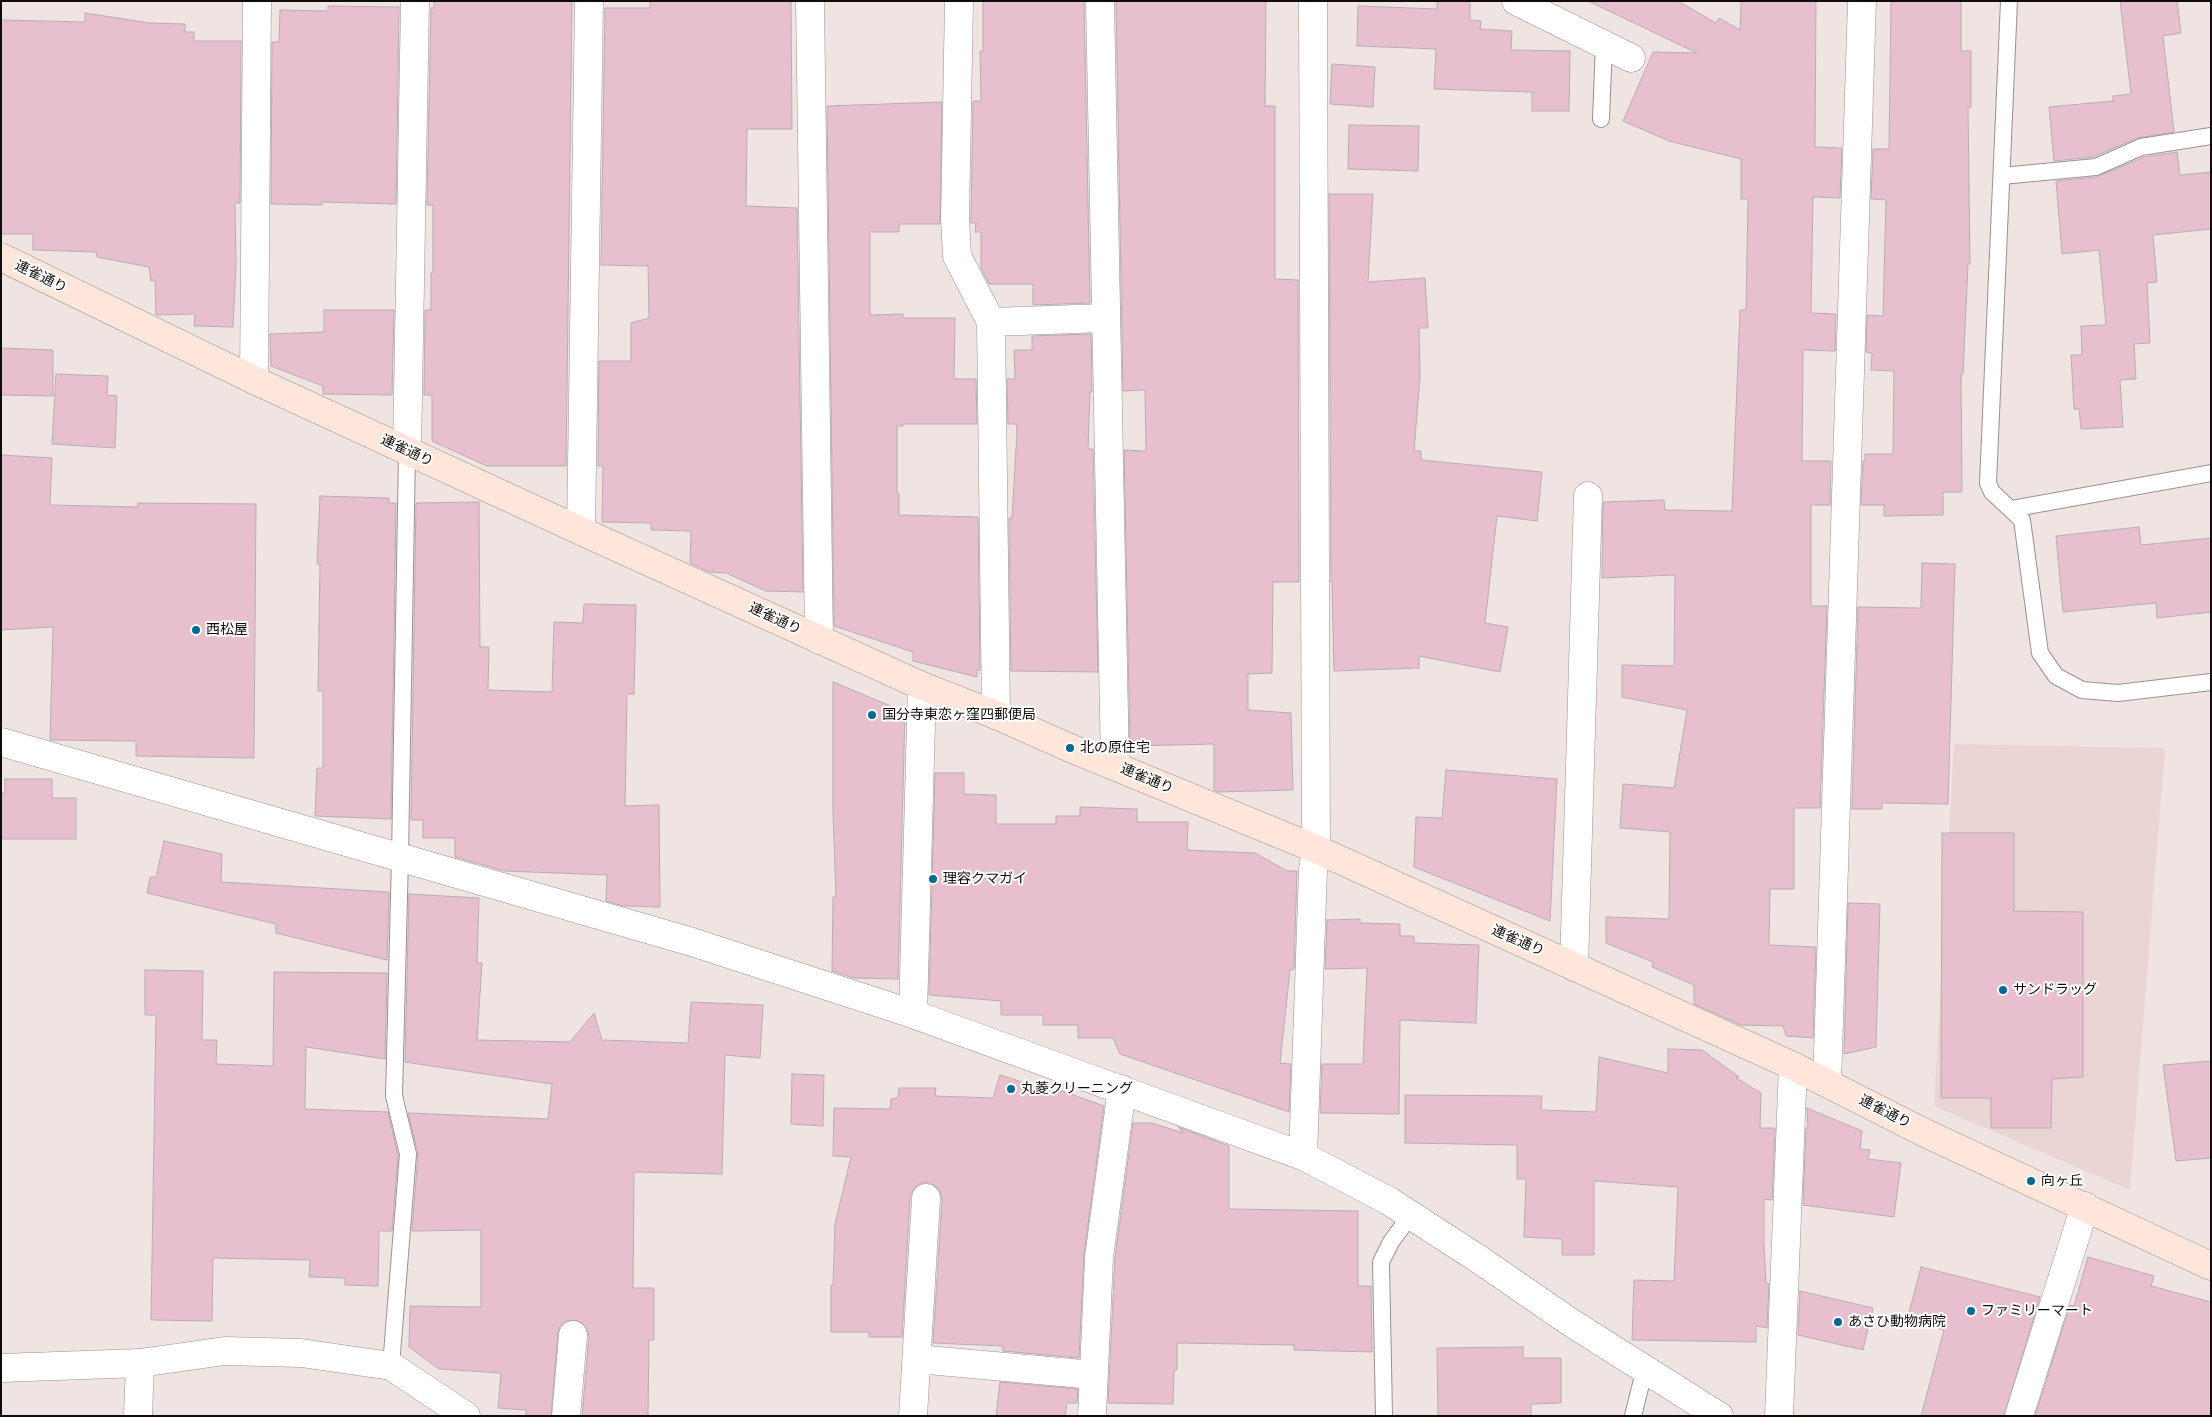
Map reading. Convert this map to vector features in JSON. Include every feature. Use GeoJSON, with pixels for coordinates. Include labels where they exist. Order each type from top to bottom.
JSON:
{"type":"FeatureCollection","features":[{"type":"Feature","properties":{"kind":"main road","name":"連雀通り"},"geometry":{"type":"LineString","coordinates":[[1,257],[254,380],[819,640],[922,686],[1316,849],[1793,1066],[1925,1132],[2211,1266]]}},
{"type":"Feature","properties":{"kind":"street"},"geometry":{"type":"LineString","coordinates":[[254,380],[257,1]]}},
{"type":"Feature","properties":{"kind":"street"},"geometry":{"type":"LineString","coordinates":[[407,451],[415,1]]}},
{"type":"Feature","properties":{"kind":"street"},"geometry":{"type":"LineString","coordinates":[[581,531],[589,1]]}},
{"type":"Feature","properties":{"kind":"street"},"geometry":{"type":"LineString","coordinates":[[810,1],[819,640]]}},
{"type":"Feature","properties":{"kind":"street"},"geometry":{"type":"LineString","coordinates":[[959,1],[955,218],[957,256],[991,322],[996,715]]}},
{"type":"Feature","properties":{"kind":"street"},"geometry":{"type":"LineString","coordinates":[[1100,1],[1115,766]]}},
{"type":"Feature","properties":{"kind":"street"},"geometry":{"type":"LineString","coordinates":[[1303,1156],[1313,870],[1316,849],[1313,1]]}},
{"type":"Feature","properties":{"kind":"street"},"geometry":{"type":"LineString","coordinates":[[1516,1],[1631,58]]}},
{"type":"Feature","properties":{"kind":"street"},"geometry":{"type":"LineString","coordinates":[[1827,1083],[1862,1]]}},
{"type":"Feature","properties":{"kind":"street"},"geometry":{"type":"LineString","coordinates":[[991,322],[1105,318]]}},
{"type":"Feature","properties":{"kind":"street"},"geometry":{"type":"LineString","coordinates":[[1574,967],[1588,496]]}},
{"type":"Feature","properties":{"kind":"street"},"geometry":{"type":"LineString","coordinates":[[913,1014],[922,686]]}},
{"type":"Feature","properties":{"kind":"street"},"geometry":{"type":"LineString","coordinates":[[1,742],[692,942],[913,1014],[1303,1156],[1389,1201],[1570,1322],[1719,1416]]}},
{"type":"Feature","properties":{"kind":"street"},"geometry":{"type":"LineString","coordinates":[[1779,1416],[1793,1066]]}},
{"type":"Feature","properties":{"kind":"street"},"geometry":{"type":"LineString","coordinates":[[1092,1416],[1099,1257],[1122,1089]]}},
{"type":"Feature","properties":{"kind":"street"},"geometry":{"type":"LineString","coordinates":[[914,1416],[926,1198]]}},
{"type":"Feature","properties":{"kind":"street"},"geometry":{"type":"LineString","coordinates":[[2019,1416],[2085,1206]]}},
{"type":"Feature","properties":{"kind":"street"},"geometry":{"type":"LineString","coordinates":[[566,1416],[573,1335]]}},
{"type":"Feature","properties":{"kind":"street"},"geometry":{"type":"LineString","coordinates":[[1,1368],[140,1363],[226,1351],[301,1353],[391,1366],[466,1416]]}},
{"type":"Feature","properties":{"kind":"street"},"geometry":{"type":"LineString","coordinates":[[918,1359],[1093,1375]]}},
{"type":"Feature","properties":{"kind":"street"},"geometry":{"type":"LineString","coordinates":[[138,1416],[140,1363]]}},
{"type":"Feature","properties":{"kind":"lane"},"geometry":{"type":"LineString","coordinates":[[2009,1],[1988,483],[1992,492],[2022,520],[2040,653],[2056,676],[2082,690],[2118,693],[2211,682]]}},
{"type":"Feature","properties":{"kind":"lane"},"geometry":{"type":"LineString","coordinates":[[1601,119],[1604,43]]}},
{"type":"Feature","properties":{"kind":"lane"},"geometry":{"type":"LineString","coordinates":[[2002,176],[2096,167],[2141,147],[2211,136]]}},
{"type":"Feature","properties":{"kind":"lane"},"geometry":{"type":"LineString","coordinates":[[391,1366],[408,1154],[394,1096],[407,451]]}},
{"type":"Feature","properties":{"kind":"lane"},"geometry":{"type":"LineString","coordinates":[[2011,509],[2211,473]]}},
{"type":"Feature","properties":{"kind":"lane"},"geometry":{"type":"LineString","coordinates":[[1384,1416],[1381,1262],[1391,1242],[1410,1216]]}},
{"type":"Feature","properties":{"kind":"lane"},"geometry":{"type":"LineString","coordinates":[[1633,1416],[1645,1368]]}},
{"type":"Feature","properties":{"kind":"shaded area"},"geometry":{"type":"Polygon","coordinates":[[[1954,744],[2165,748],[2130,1190],[1934,1106],[1954,744]]]}},
{"type":"Feature","properties":{"kind":"building"},"geometry":{"type":"Polygon","coordinates":[[[434,1],[572,1],[566,466],[487,466],[432,441],[432,395],[424,395],[425,310],[431,310],[431,273],[433,273],[433,205],[427,205],[431,8],[434,8],[434,1]]]}},
{"type":"Feature","properties":{"kind":"building"},"geometry":{"type":"Polygon","coordinates":[[[650,1],[791,1],[792,129],[747,129],[746,206],[797,208],[803,592],[766,591],[726,573],[709,572],[690,563],[691,531],[651,530],[651,523],[602,522],[603,466],[598,466],[599,361],[631,361],[631,323],[649,318],[648,266],[601,265],[605,8],[650,8],[650,1]]]}},
{"type":"Feature","properties":{"kind":"building"},"geometry":{"type":"Polygon","coordinates":[[[983,1],[1084,1],[1090,303],[1033,305],[1033,284],[989,284],[981,268],[981,232],[975,232],[976,223],[971,223],[971,218],[973,101],[981,101],[980,51],[983,51],[983,1]]]}},
{"type":"Feature","properties":{"kind":"building"},"geometry":{"type":"Polygon","coordinates":[[[1116,1],[1266,1],[1265,106],[1275,106],[1275,279],[1298,280],[1299,582],[1273,582],[1272,673],[1248,674],[1248,710],[1291,713],[1293,790],[1218,792],[1214,790],[1214,744],[1130,746],[1124,450],[1146,451],[1145,390],[1123,391],[1116,1]]]}},
{"type":"Feature","properties":{"kind":"building"},"geometry":{"type":"Polygon","coordinates":[[[1437,1],[1470,1],[1470,20],[1481,21],[1480,29],[1512,31],[1511,50],[1570,51],[1569,111],[1532,111],[1532,92],[1434,89],[1436,49],[1357,46],[1358,6],[1437,9],[1437,1]]]}},
{"type":"Feature","properties":{"kind":"building"},"geometry":{"type":"Polygon","coordinates":[[[1588,1],[1678,1],[1716,23],[1719,18],[1740,30],[1741,1],[1816,1],[1815,147],[1842,148],[1840,198],[1813,197],[1811,313],[1836,314],[1835,351],[1803,350],[1802,461],[1831,461],[1830,505],[1811,505],[1811,606],[1827,606],[1820,808],[1794,808],[1794,889],[1770,889],[1769,945],[1816,947],[1813,1038],[1786,1036],[1783,1026],[1741,1025],[1694,1004],[1694,985],[1652,967],[1653,962],[1606,943],[1606,917],[1669,919],[1670,832],[1620,828],[1623,784],[1674,788],[1687,710],[1622,697],[1622,665],[1674,666],[1675,575],[1602,578],[1603,502],[1664,500],[1665,510],[1732,511],[1740,310],[1746,310],[1748,199],[1741,199],[1741,159],[1669,141],[1623,121],[1653,52],[1697,53],[1588,1]]]}},
{"type":"Feature","properties":{"kind":"building"},"geometry":{"type":"Polygon","coordinates":[[[1891,1],[1961,1],[1961,51],[1971,51],[1971,108],[1968,107],[1970,264],[1968,264],[1963,374],[1961,374],[1962,492],[1943,492],[1943,515],[1884,516],[1884,505],[1861,505],[1865,454],[1893,454],[1894,371],[1871,370],[1872,353],[1866,352],[1867,315],[1883,316],[1886,200],[1871,199],[1873,149],[1889,149],[1891,1]]]}},
{"type":"Feature","properties":{"kind":"building"},"geometry":{"type":"Polygon","coordinates":[[[2120,1],[2177,1],[2181,33],[2163,36],[2174,132],[2137,138],[2093,157],[2054,161],[2049,107],[2113,101],[2113,96],[2131,94],[2120,1]]]}},
{"type":"Feature","properties":{"kind":"building"},"geometry":{"type":"Polygon","coordinates":[[[328,6],[399,7],[396,204],[322,202],[322,205],[271,204],[272,42],[279,42],[280,10],[328,11],[328,6]]]}},
{"type":"Feature","properties":{"kind":"building"},"geometry":{"type":"Polygon","coordinates":[[[85,13],[150,23],[185,24],[185,32],[194,32],[194,41],[241,41],[240,203],[235,203],[236,264],[233,327],[194,326],[195,314],[156,315],[155,280],[151,281],[149,267],[97,257],[96,252],[33,250],[33,234],[1,234],[1,20],[85,22],[85,13]]]}},
{"type":"Feature","properties":{"kind":"building"},"geometry":{"type":"Polygon","coordinates":[[[1332,64],[1375,67],[1373,107],[1330,104],[1332,64]]]}},
{"type":"Feature","properties":{"kind":"building"},"geometry":{"type":"Polygon","coordinates":[[[942,102],[940,224],[899,224],[899,232],[870,232],[870,315],[903,314],[903,318],[955,318],[954,379],[976,379],[977,424],[903,424],[903,426],[897,426],[897,494],[899,494],[899,515],[978,517],[980,670],[977,670],[977,677],[913,661],[913,652],[834,626],[827,106],[942,102]]]}},
{"type":"Feature","properties":{"kind":"building"},"geometry":{"type":"Polygon","coordinates":[[[1349,125],[1419,126],[1418,171],[1348,169],[1349,125]]]}},
{"type":"Feature","properties":{"kind":"building"},"geometry":{"type":"Polygon","coordinates":[[[2177,152],[2180,175],[2211,172],[2211,229],[2153,235],[2157,282],[2147,283],[2150,343],[2134,344],[2136,379],[2120,380],[2123,427],[2081,429],[2079,409],[2074,409],[2071,355],[2082,355],[2081,326],[2106,325],[2099,250],[2062,254],[2056,181],[2097,177],[2144,157],[2177,152]]]}},
{"type":"Feature","properties":{"kind":"building"},"geometry":{"type":"Polygon","coordinates":[[[1329,194],[1373,194],[1368,282],[1425,278],[1428,328],[1419,328],[1420,377],[1414,451],[1421,451],[1421,460],[1542,472],[1537,521],[1497,516],[1485,623],[1508,627],[1500,672],[1419,656],[1419,668],[1334,671],[1331,582],[1329,194]]]}},
{"type":"Feature","properties":{"kind":"building"},"geometry":{"type":"Polygon","coordinates":[[[324,310],[394,310],[392,395],[323,394],[323,386],[271,366],[270,334],[324,332],[324,310]]]}},
{"type":"Feature","properties":{"kind":"building"},"geometry":{"type":"Polygon","coordinates":[[[1091,334],[1092,392],[1090,392],[1088,449],[1093,449],[1098,672],[1011,671],[1009,518],[1012,518],[1017,432],[1016,424],[1008,424],[1007,379],[1015,379],[1014,350],[1032,350],[1032,336],[1091,334]]]}},
{"type":"Feature","properties":{"kind":"building"},"geometry":{"type":"Polygon","coordinates":[[[1,348],[53,350],[53,396],[1,395],[1,348]]]}},
{"type":"Feature","properties":{"kind":"building"},"geometry":{"type":"Polygon","coordinates":[[[56,374],[108,376],[107,395],[117,396],[115,448],[52,444],[56,374]]]}},
{"type":"Feature","properties":{"kind":"building"},"geometry":{"type":"Polygon","coordinates":[[[1,455],[52,458],[50,505],[138,507],[138,503],[256,504],[254,758],[136,756],[136,741],[50,740],[53,627],[1,630],[1,455]]]}},
{"type":"Feature","properties":{"kind":"building"},"geometry":{"type":"Polygon","coordinates":[[[320,496],[389,498],[389,503],[396,503],[391,819],[315,816],[317,768],[323,768],[323,691],[318,691],[320,564],[317,564],[320,496]]]}},
{"type":"Feature","properties":{"kind":"building"},"geometry":{"type":"Polygon","coordinates":[[[479,502],[480,647],[489,647],[488,690],[552,692],[554,622],[583,623],[584,604],[636,605],[634,694],[627,694],[625,806],[659,805],[660,907],[623,906],[606,901],[607,875],[504,871],[455,857],[455,838],[423,838],[423,820],[411,820],[416,503],[479,502]]]}},
{"type":"Feature","properties":{"kind":"building"},"geometry":{"type":"Polygon","coordinates":[[[2139,527],[2141,545],[2211,538],[2211,612],[2157,618],[2156,603],[2063,612],[2056,536],[2139,527]]]}},
{"type":"Feature","properties":{"kind":"building"},"geometry":{"type":"Polygon","coordinates":[[[1922,563],[1955,564],[1948,804],[1882,803],[1882,809],[1852,809],[1858,607],[1921,608],[1922,563]]]}},
{"type":"Feature","properties":{"kind":"building"},"geometry":{"type":"Polygon","coordinates":[[[833,682],[905,712],[898,979],[854,978],[832,971],[833,897],[836,897],[833,814],[833,682]]]}},
{"type":"Feature","properties":{"kind":"building"},"geometry":{"type":"Polygon","coordinates":[[[1446,770],[1557,779],[1550,921],[1414,867],[1416,817],[1442,818],[1446,770]]]}},
{"type":"Feature","properties":{"kind":"building"},"geometry":{"type":"Polygon","coordinates":[[[935,773],[964,773],[964,794],[996,795],[996,824],[1056,824],[1056,816],[1080,816],[1080,807],[1137,809],[1137,822],[1188,822],[1187,850],[1255,853],[1287,871],[1297,871],[1294,969],[1290,970],[1280,1063],[1291,1064],[1289,1112],[1120,1054],[1113,1038],[1078,1038],[1078,1025],[1043,1025],[1043,1015],[1001,1015],[1001,1001],[929,995],[935,773]]]}},
{"type":"Feature","properties":{"kind":"building"},"geometry":{"type":"Polygon","coordinates":[[[5,779],[52,779],[52,798],[76,798],[76,839],[1,839],[1,793],[5,793],[5,779]]]}},
{"type":"Feature","properties":{"kind":"building"},"geometry":{"type":"Polygon","coordinates":[[[1942,833],[2014,833],[2014,911],[2083,912],[2083,1077],[2052,1079],[2051,1128],[1991,1128],[1991,1098],[1941,1098],[1942,833]]]}},
{"type":"Feature","properties":{"kind":"building"},"geometry":{"type":"Polygon","coordinates":[[[164,841],[222,854],[221,882],[389,892],[387,960],[276,933],[276,924],[147,893],[150,877],[156,877],[164,841]]]}},
{"type":"Feature","properties":{"kind":"building"},"geometry":{"type":"Polygon","coordinates":[[[409,894],[479,898],[477,963],[482,963],[477,1040],[570,1042],[594,1013],[602,1040],[688,1043],[691,1002],[763,1005],[760,1058],[725,1055],[722,1174],[634,1172],[633,1288],[654,1288],[654,1340],[649,1340],[648,1416],[582,1416],[589,1336],[587,1329],[582,1323],[575,1320],[566,1321],[560,1326],[558,1333],[551,1416],[526,1416],[526,1410],[498,1408],[501,1373],[439,1369],[409,1347],[410,1306],[481,1307],[481,1230],[412,1231],[418,1154],[408,1113],[548,1119],[552,1084],[405,1062],[409,894]]]}},
{"type":"Feature","properties":{"kind":"building"},"geometry":{"type":"Polygon","coordinates":[[[1848,903],[1880,904],[1876,1047],[1844,1054],[1848,903]]]}},
{"type":"Feature","properties":{"kind":"building"},"geometry":{"type":"Polygon","coordinates":[[[1360,919],[1360,923],[1400,924],[1400,936],[1414,936],[1414,943],[1479,945],[1476,1023],[1400,1020],[1399,1114],[1320,1113],[1322,1064],[1363,1064],[1367,968],[1325,969],[1327,920],[1360,919]]]}},
{"type":"Feature","properties":{"kind":"building"},"geometry":{"type":"Polygon","coordinates":[[[145,970],[203,971],[202,1040],[217,1040],[216,1064],[273,1066],[274,972],[387,973],[385,1059],[306,1047],[305,1109],[388,1112],[398,1155],[392,1231],[379,1231],[378,1286],[345,1285],[345,1278],[309,1277],[310,1260],[213,1258],[212,1321],[151,1320],[156,1015],[145,1015],[145,970]]]}},
{"type":"Feature","properties":{"kind":"building"},"geometry":{"type":"Polygon","coordinates":[[[1668,1049],[1702,1050],[1739,1077],[1736,1078],[1761,1093],[1760,1128],[1775,1128],[1772,1200],[1764,1199],[1766,1283],[1769,1284],[1767,1328],[1756,1326],[1756,1342],[1632,1340],[1634,1280],[1674,1281],[1678,1187],[1594,1181],[1594,1255],[1562,1255],[1562,1239],[1524,1237],[1526,1179],[1517,1179],[1517,1145],[1405,1143],[1405,1095],[1542,1096],[1541,1110],[1596,1112],[1599,1057],[1668,1073],[1668,1049]]]}},
{"type":"Feature","properties":{"kind":"building"},"geometry":{"type":"Polygon","coordinates":[[[2211,1061],[2211,1158],[2176,1161],[2163,1065],[2211,1061]]]}},
{"type":"Feature","properties":{"kind":"building"},"geometry":{"type":"Polygon","coordinates":[[[792,1074],[824,1075],[823,1126],[791,1124],[792,1074]]]}},
{"type":"Feature","properties":{"kind":"building"},"geometry":{"type":"Polygon","coordinates":[[[1000,1075],[1053,1092],[1054,1088],[1104,1106],[1084,1255],[1079,1358],[1003,1351],[1003,1346],[933,1343],[942,1199],[940,1191],[934,1185],[927,1182],[919,1184],[913,1190],[910,1197],[902,1337],[869,1337],[869,1332],[831,1332],[831,1285],[833,1285],[835,1224],[851,1157],[833,1156],[834,1108],[890,1109],[891,1099],[898,1098],[899,1088],[936,1088],[935,1096],[993,1098],[1000,1075]]]}},
{"type":"Feature","properties":{"kind":"building"},"geometry":{"type":"Polygon","coordinates":[[[1807,1108],[1862,1131],[1860,1149],[1870,1150],[1868,1159],[1901,1163],[1894,1217],[1803,1205],[1806,1128],[1808,1128],[1807,1108]]]}},
{"type":"Feature","properties":{"kind":"building"},"geometry":{"type":"Polygon","coordinates":[[[1133,1123],[1152,1123],[1183,1133],[1178,1127],[1229,1146],[1229,1209],[1358,1211],[1358,1286],[1371,1286],[1372,1352],[1294,1350],[1294,1345],[1177,1343],[1177,1370],[1174,1370],[1173,1404],[1108,1403],[1115,1258],[1133,1123]]]}},
{"type":"Feature","properties":{"kind":"building"},"geometry":{"type":"Polygon","coordinates":[[[2088,1257],[2154,1276],[2151,1286],[2211,1302],[2211,1416],[2035,1416],[2070,1305],[2074,1306],[2088,1257]]]}},
{"type":"Feature","properties":{"kind":"building"},"geometry":{"type":"Polygon","coordinates":[[[1921,1267],[2040,1297],[2004,1416],[1921,1416],[1944,1330],[1907,1320],[1921,1267]]]}},
{"type":"Feature","properties":{"kind":"building","name":"あさひ動物病院"},"geometry":{"type":"Polygon","coordinates":[[[1800,1291],[1873,1308],[1863,1350],[1798,1335],[1800,1291]]]}},
{"type":"Feature","properties":{"kind":"building"},"geometry":{"type":"Polygon","coordinates":[[[1523,1347],[1523,1358],[1561,1358],[1561,1403],[1531,1404],[1531,1416],[1438,1416],[1437,1348],[1523,1347]]]}},
{"type":"Feature","properties":{"kind":"building"},"geometry":{"type":"Polygon","coordinates":[[[1000,1382],[1078,1389],[1077,1403],[1067,1403],[1065,1416],[996,1416],[1000,1382]]]}},
{"type":"Feature","properties":{"kind":"place","name":"西松屋"},"geometry":{"type":"Point","coordinates":[196,630]}},
{"type":"Feature","properties":{"kind":"place","name":"国分寺東恋ヶ窪四郵便局"},"geometry":{"type":"Point","coordinates":[872,715]}},
{"type":"Feature","properties":{"kind":"place","name":"北の原住宅"},"geometry":{"type":"Point","coordinates":[1070,748]}},
{"type":"Feature","properties":{"kind":"place","name":"理容クマガイ"},"geometry":{"type":"Point","coordinates":[933,879]}},
{"type":"Feature","properties":{"kind":"place","name":"サンドラッグ"},"geometry":{"type":"Point","coordinates":[2003,990]}},
{"type":"Feature","properties":{"kind":"place","name":"丸菱クリーニング"},"geometry":{"type":"Point","coordinates":[1011,1089]}},
{"type":"Feature","properties":{"kind":"place","name":"向ヶ丘"},"geometry":{"type":"Point","coordinates":[2031,1181]}},
{"type":"Feature","properties":{"kind":"place","name":"ファミリーマート"},"geometry":{"type":"Point","coordinates":[1971,1311]}},
{"type":"Feature","properties":{"kind":"place","name":"あさひ動物病院"},"geometry":{"type":"Point","coordinates":[1838,1322]}}]}
